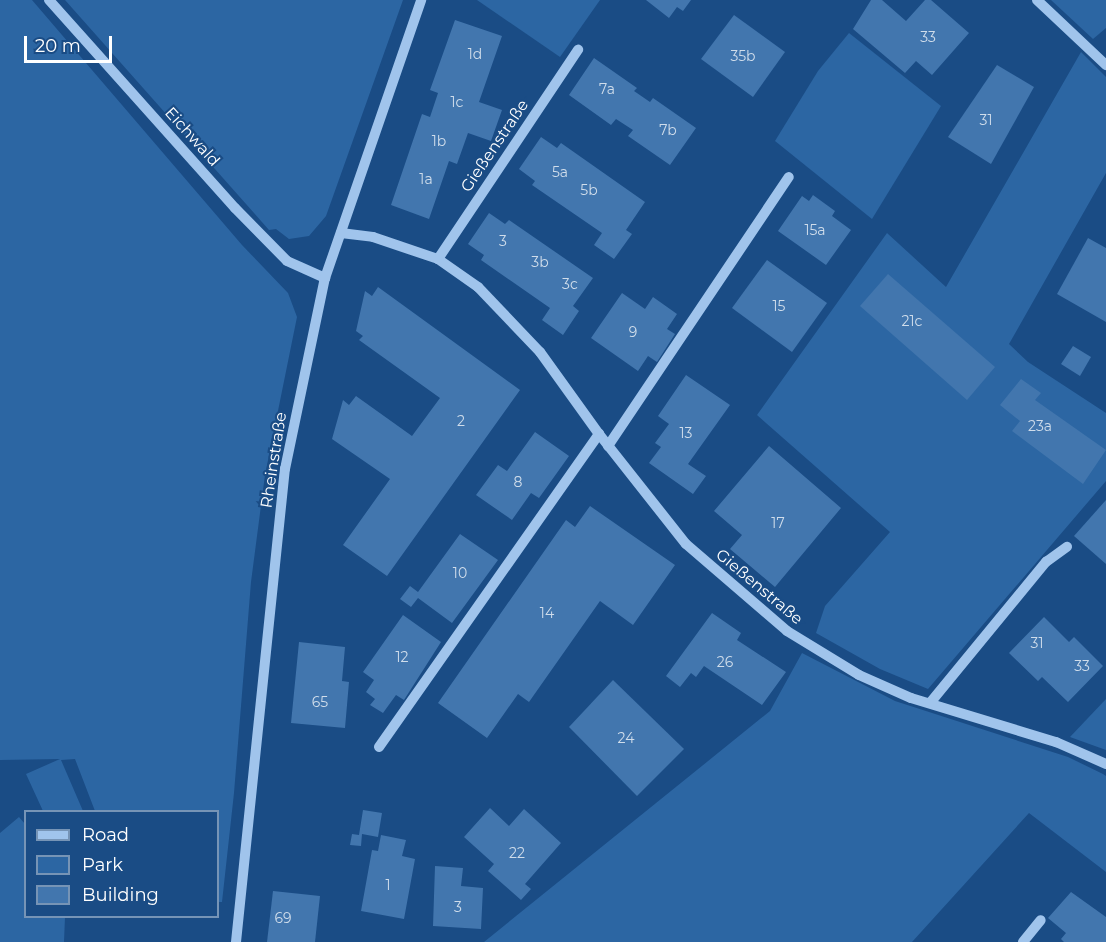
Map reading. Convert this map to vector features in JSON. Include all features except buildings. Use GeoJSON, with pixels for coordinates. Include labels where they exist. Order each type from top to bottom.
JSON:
{"type":"FeatureCollection","features":[{"type":"Feature","properties":{"kind":"street","name":"Eichwald"},"geometry":{"type":"LineString","coordinates":[[49,0],[235,208],[287,261],[325,278]]}},
{"type":"Feature","properties":{"kind":"street","name":"Rheinstraße"},"geometry":{"type":"LineString","coordinates":[[236,942],[285,469],[325,278],[421,0]]}},
{"type":"Feature","properties":{"kind":"street"},"geometry":{"type":"LineString","coordinates":[[1037,0],[1106,64]]}},
{"type":"Feature","properties":{"kind":"street","name":"Gießenstraße"},"geometry":{"type":"LineString","coordinates":[[438,259],[578,50]]}},
{"type":"Feature","properties":{"kind":"street"},"geometry":{"type":"LineString","coordinates":[[608,446],[789,177]]}},
{"type":"Feature","properties":{"kind":"street","name":"Gießenstraße"},"geometry":{"type":"LineString","coordinates":[[341,233],[373,237],[438,259],[478,286],[505,312],[540,352],[608,446],[686,544],[787,631],[860,675],[930,703],[1056,742],[1106,764]]}},
{"type":"Feature","properties":{"kind":"street"},"geometry":{"type":"LineString","coordinates":[[379,747],[599,434]]}},
{"type":"Feature","properties":{"kind":"street"},"geometry":{"type":"LineString","coordinates":[[930,703],[1046,562],[1066,547]]}},
{"type":"Feature","properties":{"kind":"street"},"geometry":{"type":"LineString","coordinates":[[1023,942],[1041,920]]}},
{"type":"Feature","properties":{"kind":"green space"},"geometry":{"type":"Polygon","coordinates":[[[0,0],[32,0],[242,245],[288,293],[297,317],[265,475],[251,582],[234,793],[222,902],[219,902],[219,810],[95,810],[75,759],[61,760],[83,810],[43,810],[26,774],[60,759],[0,760],[0,0]]]}},
{"type":"Feature","properties":{"kind":"green space"},"geometry":{"type":"Polygon","coordinates":[[[65,0],[403,0],[326,216],[309,236],[289,239],[276,229],[269,230],[65,0]]]}},
{"type":"Feature","properties":{"kind":"green space"},"geometry":{"type":"Polygon","coordinates":[[[477,0],[600,0],[560,57],[477,0]]]}},
{"type":"Feature","properties":{"kind":"green space"},"geometry":{"type":"Polygon","coordinates":[[[1051,0],[1106,0],[1106,28],[1093,39],[1051,0]]]}},
{"type":"Feature","properties":{"kind":"green space"},"geometry":{"type":"Polygon","coordinates":[[[849,33],[941,106],[872,219],[775,141],[818,71],[849,33]]]}},
{"type":"Feature","properties":{"kind":"green space"},"geometry":{"type":"Polygon","coordinates":[[[1081,52],[1106,77],[1106,173],[1009,344],[1028,362],[1106,413],[1106,481],[928,689],[880,669],[816,633],[825,606],[890,532],[757,415],[887,233],[946,287],[1081,52]]]}},
{"type":"Feature","properties":{"kind":"green space"},"geometry":{"type":"Polygon","coordinates":[[[802,653],[895,701],[1068,757],[1106,776],[1106,872],[1029,813],[912,942],[484,942],[770,711],[802,653]]]}},
{"type":"Feature","properties":{"kind":"green space"},"geometry":{"type":"Polygon","coordinates":[[[1106,699],[1106,750],[1070,737],[1106,699]]]}},
{"type":"Feature","properties":{"kind":"green space"},"geometry":{"type":"Polygon","coordinates":[[[19,817],[24,823],[24,918],[65,918],[64,942],[0,942],[0,833],[19,817]]]}}]}
